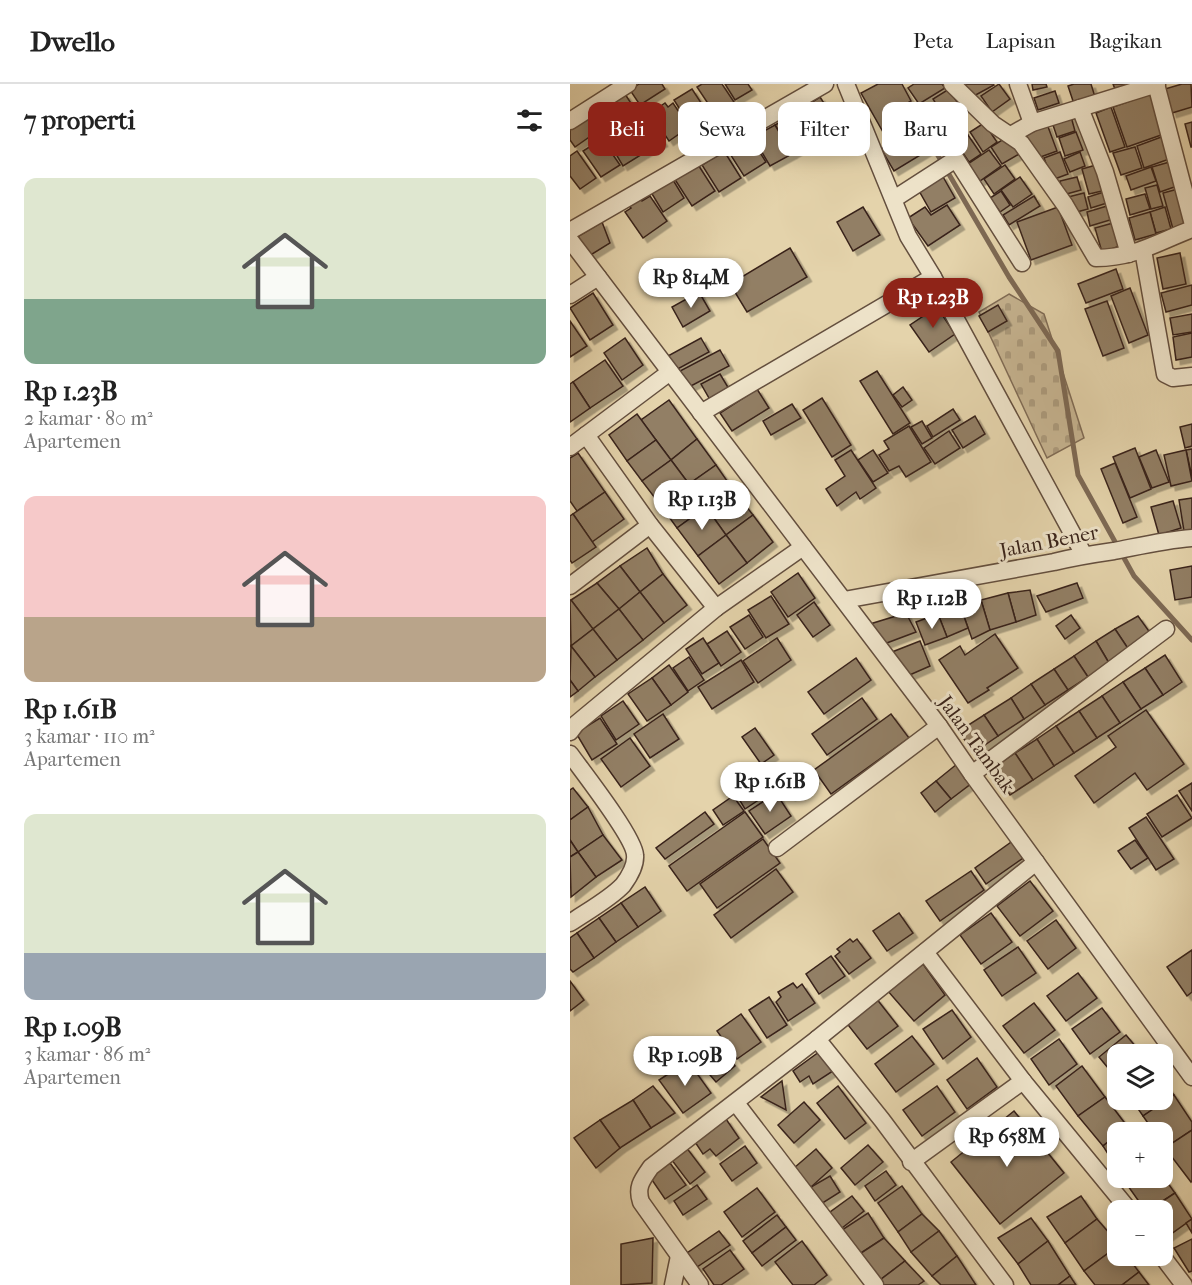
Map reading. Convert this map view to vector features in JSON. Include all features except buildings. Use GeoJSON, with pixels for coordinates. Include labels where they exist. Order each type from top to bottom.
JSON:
{"type":"FeatureCollection","features":[{"type":"Feature","properties":{"kind":"street"},"geometry":{"type":"LineString","coordinates":[[570,121],[628,84]]}},
{"type":"Feature","properties":{"kind":"street"},"geometry":{"type":"LineString","coordinates":[[570,231],[825,84]]}},
{"type":"Feature","properties":{"kind":"street"},"geometry":{"type":"LineString","coordinates":[[846,84],[909,236],[1084,555]]}},
{"type":"Feature","properties":{"kind":"street"},"geometry":{"type":"LineString","coordinates":[[952,84],[993,124],[1021,143],[1053,188],[1096,258],[1116,258],[1136,252],[1192,229]]}},
{"type":"Feature","properties":{"kind":"street"},"geometry":{"type":"LineString","coordinates":[[1018,84],[1032,123]]}},
{"type":"Feature","properties":{"kind":"street"},"geometry":{"type":"LineString","coordinates":[[1011,135],[1032,123],[1156,84],[1192,222]]}},
{"type":"Feature","properties":{"kind":"street"},"geometry":{"type":"LineString","coordinates":[[1080,108],[1136,252],[1165,374],[1173,378],[1192,376]]}},
{"type":"Feature","properties":{"kind":"street"},"geometry":{"type":"LineString","coordinates":[[894,199],[956,159],[1022,263]]}},
{"type":"Feature","properties":{"kind":"street","name":"Jalan Tambak"},"geometry":{"type":"LineString","coordinates":[[570,240],[939,726],[1192,1077]]}},
{"type":"Feature","properties":{"kind":"street"},"geometry":{"type":"LineString","coordinates":[[570,295],[598,276]]}},
{"type":"Feature","properties":{"kind":"street"},"geometry":{"type":"LineString","coordinates":[[701,413],[933,277]]}},
{"type":"Feature","properties":{"kind":"street"},"geometry":{"type":"LineString","coordinates":[[570,447],[670,372]]}},
{"type":"Feature","properties":{"kind":"street"},"geometry":{"type":"LineString","coordinates":[[586,435],[650,525],[716,608]]}},
{"type":"Feature","properties":{"kind":"street"},"geometry":{"type":"LineString","coordinates":[[570,585],[650,525]]}},
{"type":"Feature","properties":{"kind":"street","name":"Jalan Bener"},"geometry":{"type":"LineString","coordinates":[[844,600],[1162,541],[1192,538]]}},
{"type":"Feature","properties":{"kind":"street"},"geometry":{"type":"LineString","coordinates":[[570,732],[576,724],[716,608],[803,547]]}},
{"type":"Feature","properties":{"kind":"street"},"geometry":{"type":"LineString","coordinates":[[972,774],[1166,629]]}},
{"type":"Feature","properties":{"kind":"street"},"geometry":{"type":"LineString","coordinates":[[777,848],[939,726]]}},
{"type":"Feature","properties":{"kind":"street"},"geometry":{"type":"LineString","coordinates":[[570,754],[623,829],[635,855],[633,867],[621,886],[570,923]]}},
{"type":"Feature","properties":{"kind":"street"},"geometry":{"type":"LineString","coordinates":[[700,1285],[642,1202],[638,1189],[651,1167],[736,1103],[1036,862]]}},
{"type":"Feature","properties":{"kind":"street"},"geometry":{"type":"LineString","coordinates":[[925,952],[1023,1081],[1121,1200]]}},
{"type":"Feature","properties":{"kind":"street"},"geometry":{"type":"LineString","coordinates":[[816,1039],[882,1120],[998,1283]]}},
{"type":"Feature","properties":{"kind":"street"},"geometry":{"type":"LineString","coordinates":[[911,1162],[1023,1081]]}},
{"type":"Feature","properties":{"kind":"street"},"geometry":{"type":"LineString","coordinates":[[736,1103],[875,1285]]}},
{"type":"Feature","properties":{"kind":"street"},"geometry":{"type":"LineString","coordinates":[[673,1285],[679,1256]]}},
{"type":"Feature","properties":{"kind":"street"},"geometry":{"type":"LineString","coordinates":[[1170,1266],[1184,1285]]}},
{"type":"Feature","properties":{"kind":"green space"},"geometry":{"type":"Polygon","coordinates":[[[1009,294],[1044,314],[1084,438],[1047,458],[979,312],[1009,294]]]}},
{"type":"Feature","properties":{"kind":"waterway"},"geometry":{"type":"LineString","coordinates":[[899,84],[1009,277],[1058,351],[1078,475],[1134,576],[1192,640]]}}]}
